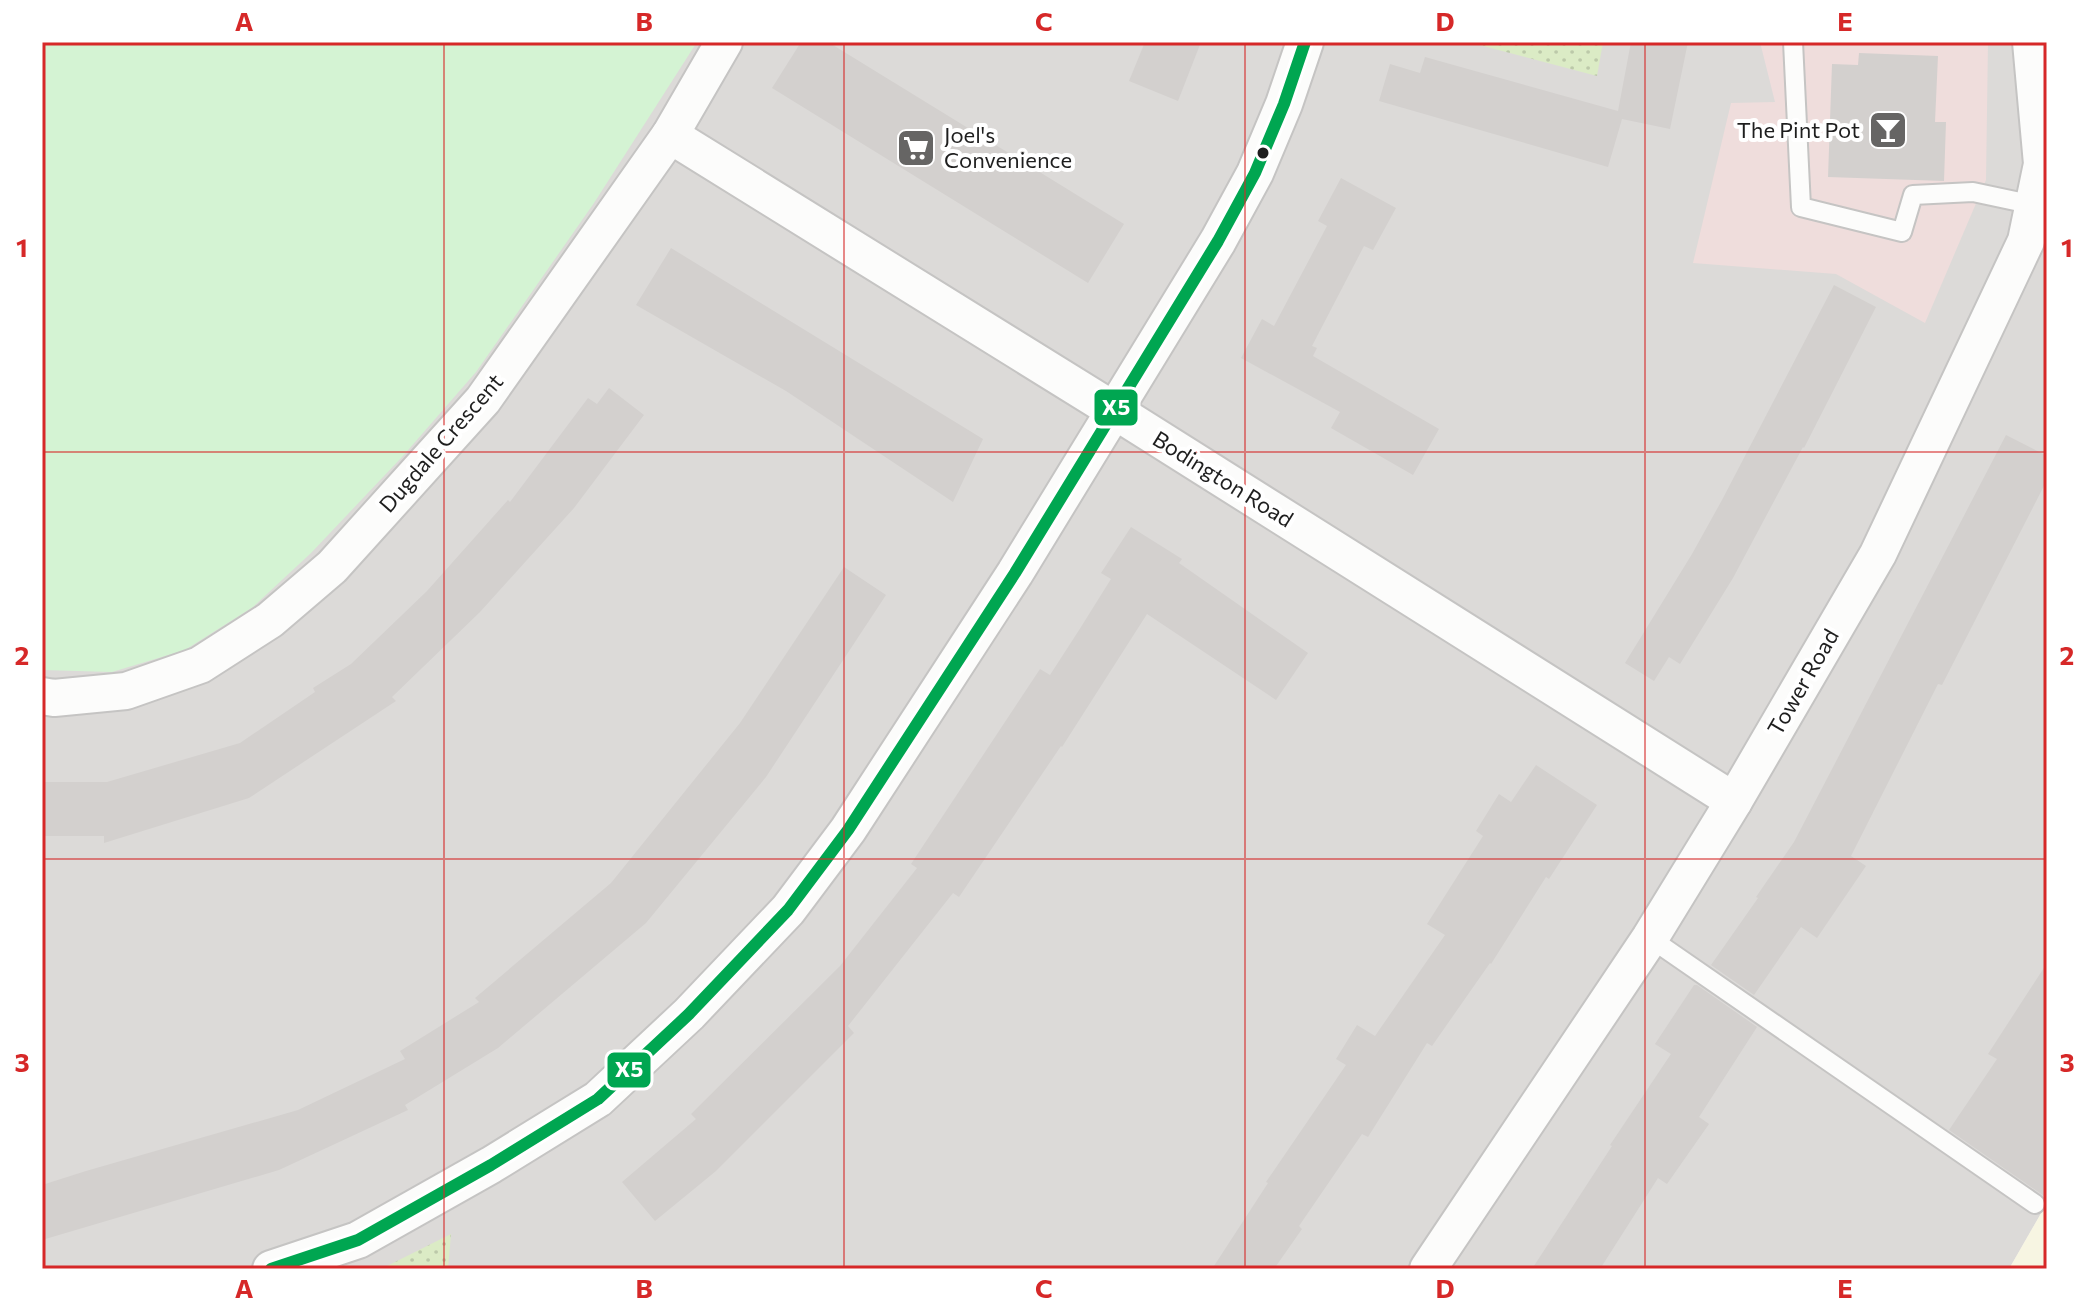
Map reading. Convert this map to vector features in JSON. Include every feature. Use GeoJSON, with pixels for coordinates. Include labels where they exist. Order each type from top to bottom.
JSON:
{"type":"FeatureCollection","features":[{"type":"Feature","properties":{"kind":"street","name":"Dugdale Crescent"},"geometry":{"type":"LineString","coordinates":[[42,696],[54,698],[126,691],[200,665],[270,620],[332,567],[483,400],[670,135],[724,42]]}},
{"type":"Feature","properties":{"kind":"street"},"geometry":{"type":"LineString","coordinates":[[271,1269],[358,1240],[491,1165],[598,1099],[689,1014],[788,910],[848,830],[1015,573],[1218,241],[1255,173],[1284,104],[1305,42]]}},
{"type":"Feature","properties":{"kind":"street","name":"Tower Road"},"geometry":{"type":"LineString","coordinates":[[1428,1269],[1650,938],[1878,554],[2026,241],[2044,164],[2031,42]]}},
{"type":"Feature","properties":{"kind":"street","name":"Bodington Road"},"geometry":{"type":"LineString","coordinates":[[670,135],[1734,801]]}},
{"type":"Feature","properties":{"kind":"lane"},"geometry":{"type":"LineString","coordinates":[[1793,42],[1801,207],[1902,232],[1913,195],[1973,192],[2034,205]]}},
{"type":"Feature","properties":{"kind":"lane"},"geometry":{"type":"LineString","coordinates":[[1650,938],[2035,1204]]}},
{"type":"Feature","properties":{"kind":"shaded area"},"geometry":{"type":"Polygon","coordinates":[[[42,42],[2047,42],[2047,1203],[2009,1269],[42,1269],[42,42]]]}},
{"type":"Feature","properties":{"kind":"shaded area"},"geometry":{"type":"Polygon","coordinates":[[[1760,42],[1988,42],[1986,180],[1925,323],[1836,274],[1693,263],[1731,103],[1775,102],[1760,42]]]}},
{"type":"Feature","properties":{"kind":"shaded area"},"geometry":{"type":"Polygon","coordinates":[[[2047,1203],[2047,1269],[2009,1269],[2047,1203]]]}},
{"type":"Feature","properties":{"kind":"green space"},"geometry":{"type":"Polygon","coordinates":[[[42,42],[697,42],[594,203],[476,372],[402,457],[311,553],[253,607],[185,650],[112,672],[42,670],[42,42]]]}},
{"type":"Feature","properties":{"kind":"green space"},"geometry":{"type":"Polygon","coordinates":[[[1468,42],[1603,42],[1597,76],[1468,42]]]}},
{"type":"Feature","properties":{"kind":"green space"},"geometry":{"type":"Polygon","coordinates":[[[451,1234],[448,1269],[381,1269],[451,1234]]]}},
{"type":"Feature","properties":{"kind":"building"},"geometry":{"type":"Polygon","coordinates":[[[801,42],[828,42],[1124,224],[1088,283],[772,88],[801,42]]]}},
{"type":"Feature","properties":{"kind":"building"},"geometry":{"type":"Polygon","coordinates":[[[1145,42],[1201,42],[1178,101],[1129,81],[1145,42]]]}},
{"type":"Feature","properties":{"kind":"building"},"geometry":{"type":"Polygon","coordinates":[[[1631,42],[1688,42],[1670,129],[1622,119],[1608,167],[1379,101],[1390,64],[1420,73],[1425,57],[1618,111],[1631,42]]]}},
{"type":"Feature","properties":{"kind":"building","name":"The Pint Pot"},"geometry":{"type":"Polygon","coordinates":[[[1859,53],[1938,56],[1935,122],[1946,122],[1944,181],[1828,177],[1832,64],[1858,65],[1859,53]]]}},
{"type":"Feature","properties":{"kind":"building"},"geometry":{"type":"Polygon","coordinates":[[[1341,178],[1396,208],[1373,250],[1364,246],[1312,346],[1317,348],[1313,356],[1439,429],[1413,475],[1331,428],[1340,412],[1241,358],[1262,319],[1274,326],[1327,226],[1318,221],[1341,178]]]}},
{"type":"Feature","properties":{"kind":"building"},"geometry":{"type":"Polygon","coordinates":[[[671,248],[983,439],[953,502],[786,391],[636,305],[671,248]]]}},
{"type":"Feature","properties":{"kind":"building"},"geometry":{"type":"Polygon","coordinates":[[[1834,285],[1876,307],[1733,578],[1680,664],[1669,657],[1654,681],[1625,663],[1722,500],[1834,285]]]}},
{"type":"Feature","properties":{"kind":"building"},"geometry":{"type":"Polygon","coordinates":[[[609,388],[644,415],[574,508],[480,612],[392,697],[396,701],[249,798],[104,843],[104,836],[42,836],[42,782],[107,782],[240,743],[315,692],[313,688],[351,664],[427,591],[508,500],[510,502],[588,398],[597,404],[609,388]]]}},
{"type":"Feature","properties":{"kind":"building"},"geometry":{"type":"Polygon","coordinates":[[[2006,435],[2047,456],[2047,480],[1851,856],[1866,866],[1817,938],[1801,927],[1754,995],[1711,965],[1794,842],[2006,435]]]}},
{"type":"Feature","properties":{"kind":"building"},"geometry":{"type":"Polygon","coordinates":[[[1131,527],[1182,559],[1179,563],[1308,653],[1276,700],[1147,614],[1062,747],[959,897],[953,893],[848,1026],[854,1033],[716,1171],[655,1221],[622,1182],[696,1119],[691,1114],[840,966],[917,868],[911,864],[1040,669],[1050,675],[1081,627],[1111,579],[1101,573],[1131,527]]]}},
{"type":"Feature","properties":{"kind":"building"},"geometry":{"type":"Polygon","coordinates":[[[844,567],[886,595],[766,777],[646,923],[498,1048],[405,1105],[408,1110],[279,1170],[42,1240],[42,1185],[298,1110],[405,1059],[400,1051],[479,1002],[475,998],[611,883],[740,723],[844,567]]]}},
{"type":"Feature","properties":{"kind":"building"},"geometry":{"type":"Polygon","coordinates":[[[1536,765],[1597,805],[1549,879],[1546,877],[1491,964],[1432,1046],[1427,1043],[1368,1137],[1362,1134],[1299,1226],[1302,1229],[1274,1269],[1212,1269],[1266,1182],[1346,1065],[1336,1059],[1357,1025],[1375,1036],[1445,935],[1427,924],[1483,836],[1476,831],[1499,794],[1511,802],[1536,765]]]}},
{"type":"Feature","properties":{"kind":"building"},"geometry":{"type":"Polygon","coordinates":[[[2047,963],[2047,1198],[1949,1130],[1997,1059],[1988,1054],[2047,963]]]}},
{"type":"Feature","properties":{"kind":"building"},"geometry":{"type":"Polygon","coordinates":[[[1694,985],[1757,1027],[1699,1117],[1709,1124],[1667,1184],[1658,1178],[1600,1269],[1532,1269],[1671,1054],[1655,1044],[1694,985]]]}},
{"type":"Feature","properties":{"kind":"transit line","name":"X5"},"geometry":{"type":"LineString","coordinates":[[271,1269],[358,1240],[491,1165],[598,1099],[689,1014],[788,910],[848,830],[1015,573],[1218,241],[1255,173],[1284,104],[1305,42]]}},
{"type":"Feature","properties":{"kind":"place","name":"The Pint Pot"},"geometry":{"type":"Point","coordinates":[1888,130]}},
{"type":"Feature","properties":{"kind":"place","name":"Joel's Convenience"},"geometry":{"type":"Point","coordinates":[916,148]}}]}
